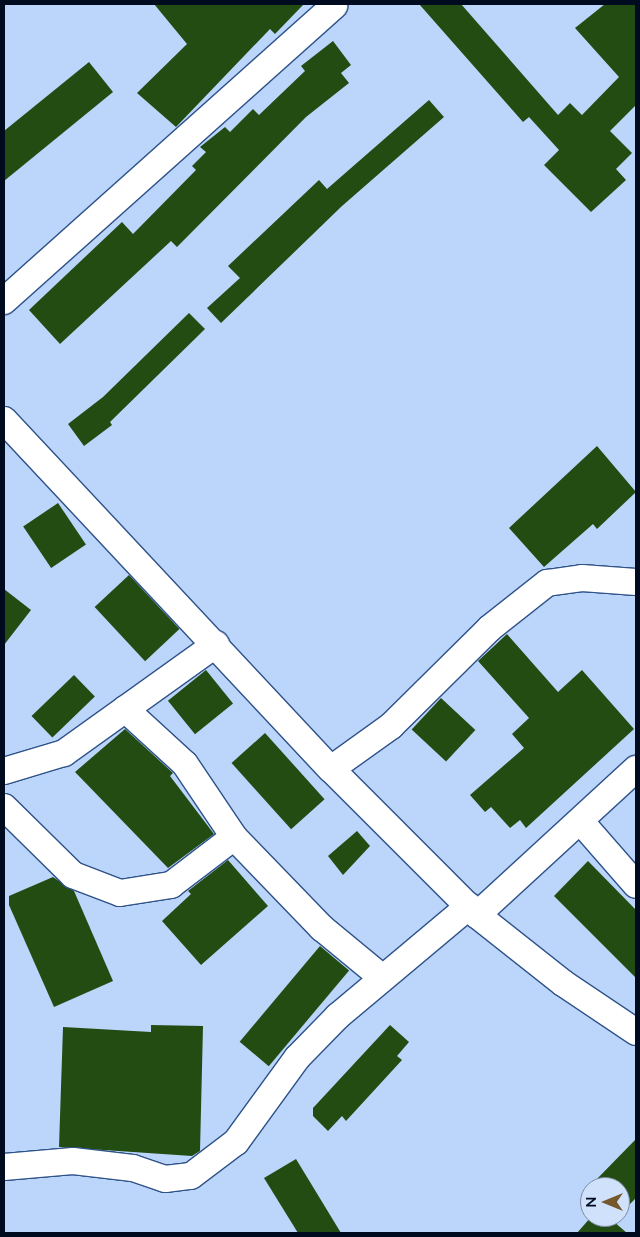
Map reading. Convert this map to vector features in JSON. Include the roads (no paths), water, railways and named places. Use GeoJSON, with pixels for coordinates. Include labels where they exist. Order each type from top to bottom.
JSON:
{"type":"FeatureCollection","features":[{"type":"Feature","properties":{"kind":"street"},"geometry":{"type":"LineString","coordinates":[[4,301],[334,6]]}},
{"type":"Feature","properties":{"kind":"street"},"geometry":{"type":"LineString","coordinates":[[4,420],[216,644],[331,769],[473,911],[563,983],[636,1032]]}},
{"type":"Feature","properties":{"kind":"street"},"geometry":{"type":"LineString","coordinates":[[331,769],[392,726],[490,628],[547,583],[582,578],[636,582]]}},
{"type":"Feature","properties":{"kind":"street"},"geometry":{"type":"LineString","coordinates":[[4,771],[64,752],[216,644]]}},
{"type":"Feature","properties":{"kind":"street"},"geometry":{"type":"LineString","coordinates":[[126,709],[185,764],[234,837],[322,928],[380,976]]}},
{"type":"Feature","properties":{"kind":"street"},"geometry":{"type":"LineString","coordinates":[[4,1166],[73,1161],[133,1168],[165,1179],[191,1176],[236,1142],[297,1058],[380,976],[473,911],[582,823],[636,769]]}},
{"type":"Feature","properties":{"kind":"street"},"geometry":{"type":"LineString","coordinates":[[4,807],[73,875],[120,893],[170,885],[234,837]]}},
{"type":"Feature","properties":{"kind":"street"},"geometry":{"type":"LineString","coordinates":[[582,823],[636,884]]}}]}
